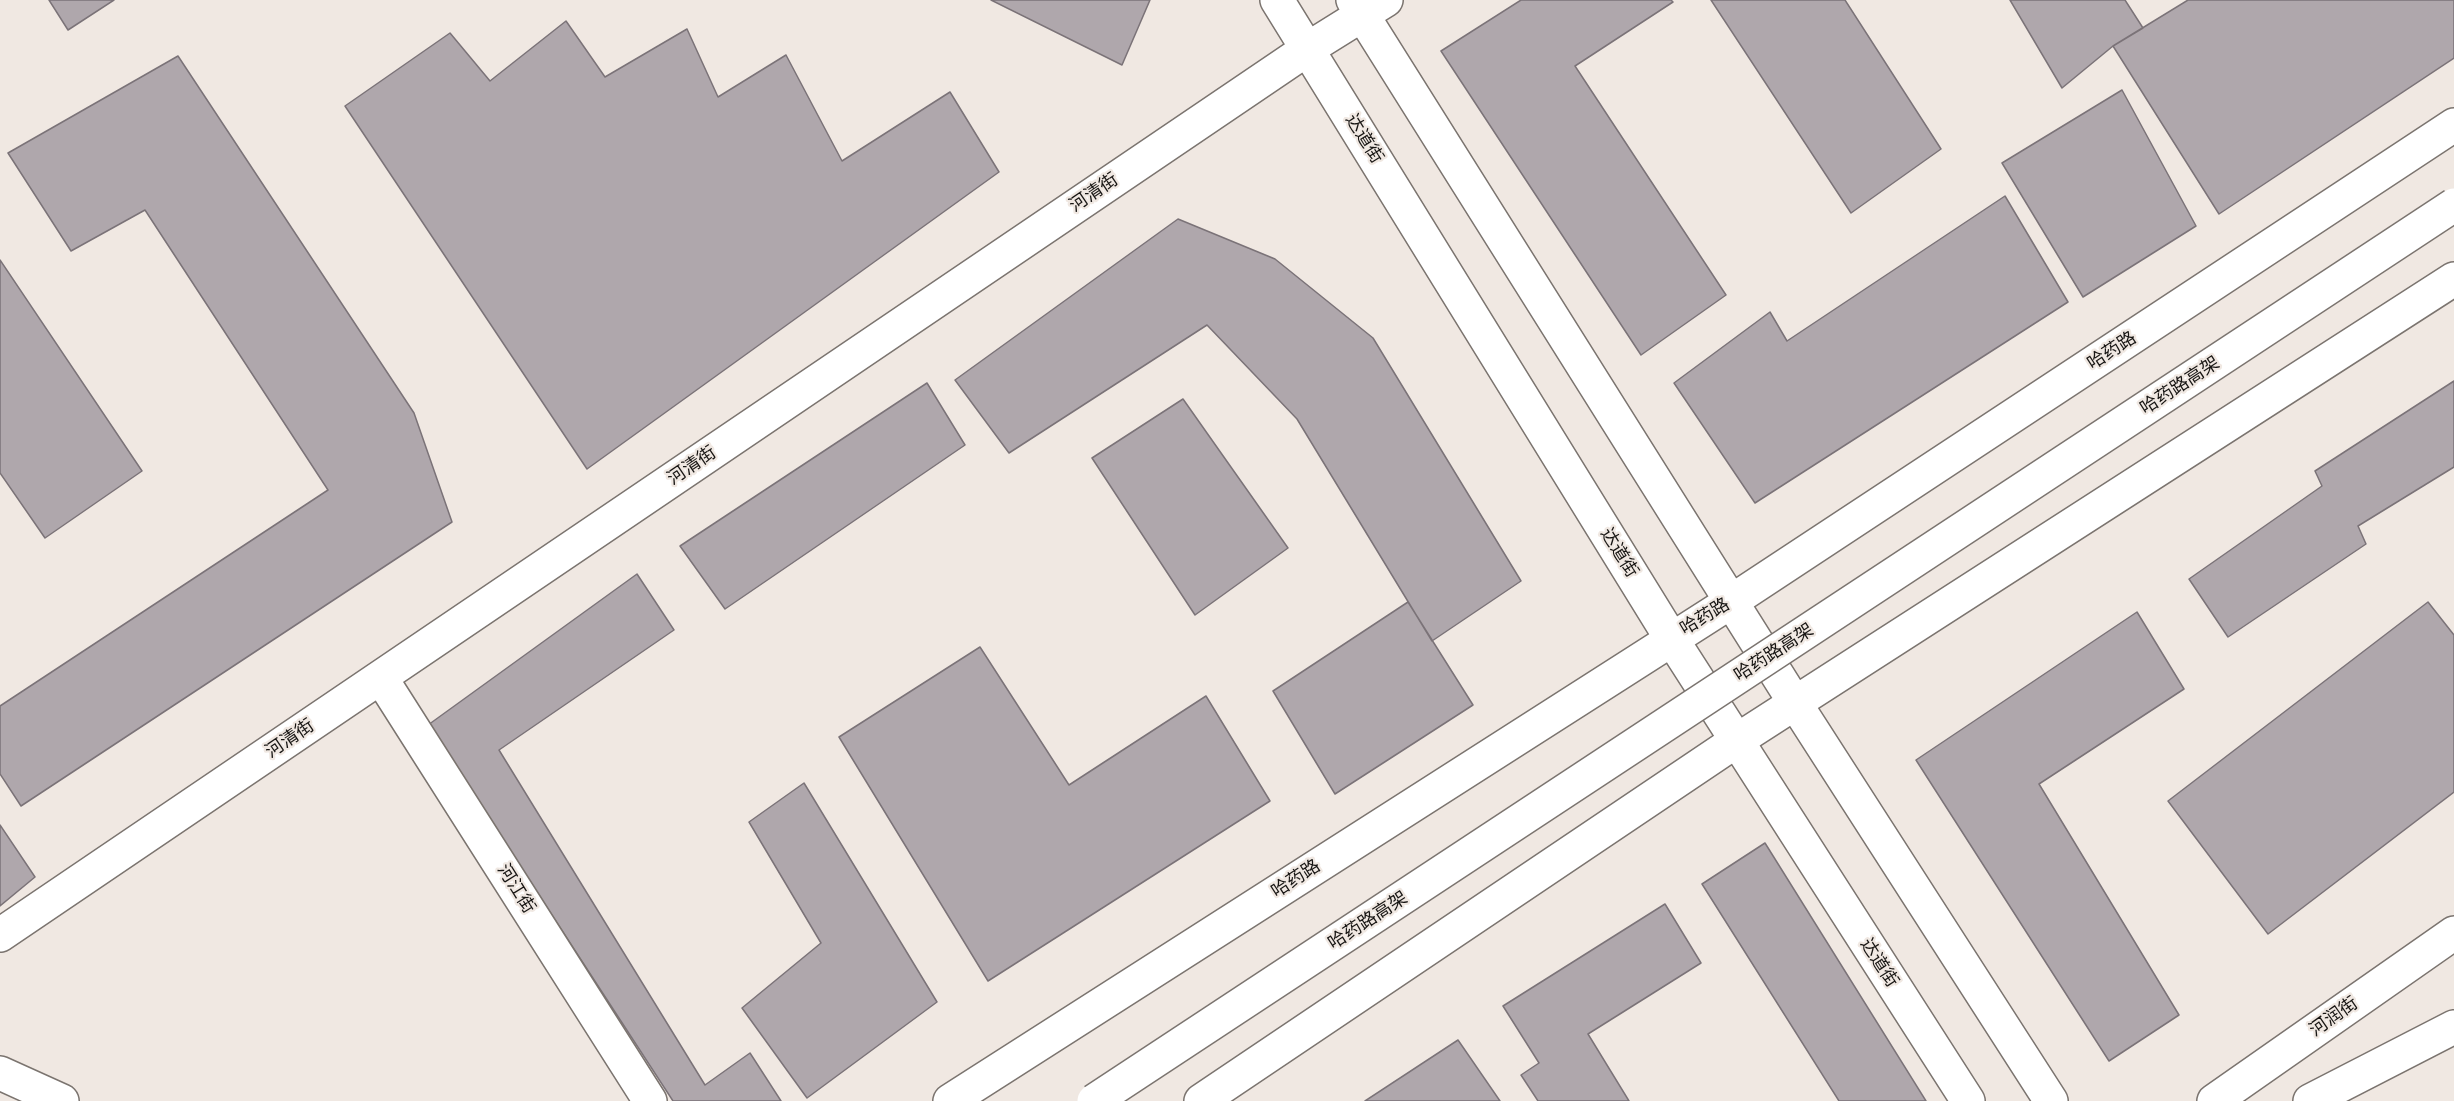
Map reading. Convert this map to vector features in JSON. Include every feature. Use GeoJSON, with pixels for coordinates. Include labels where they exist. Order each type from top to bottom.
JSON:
{"type":"FeatureCollection","features":[{"type":"Feature","properties":{"kind":"main road","name":"达道街"},"geometry":{"type":"LineString","coordinates":[[1277,0],[1309,48],[1671,638],[1968,1101]]}},
{"type":"Feature","properties":{"kind":"main road","name":"河清街"},"geometry":{"type":"LineString","coordinates":[[0,935],[1309,48],[1367,5]]}},
{"type":"Feature","properties":{"kind":"main road"},"geometry":{"type":"LineString","coordinates":[[1367,5],[1795,703],[2051,1101]]}},
{"type":"Feature","properties":{"kind":"main road","name":"哈药路"},"geometry":{"type":"LineString","coordinates":[[951,1101],[1732,601],[2454,125]]}},
{"type":"Feature","properties":{"kind":"main road","name":"哈药路高架"},"geometry":{"type":"LineString","coordinates":[[1094,1101],[2454,205]]}},
{"type":"Feature","properties":{"kind":"main road"},"geometry":{"type":"LineString","coordinates":[[1201,1101],[1736,741],[2454,279]]}},
{"type":"Feature","properties":{"kind":"main road","name":"河江街"},"geometry":{"type":"LineString","coordinates":[[381,678],[650,1101]]}},
{"type":"Feature","properties":{"kind":"main road","name":"河润街"},"geometry":{"type":"LineString","coordinates":[[2214,1101],[2454,933]]}},
{"type":"Feature","properties":{"kind":"main road"},"geometry":{"type":"LineString","coordinates":[[2310,1101],[2454,1027]]}},
{"type":"Feature","properties":{"kind":"main road"},"geometry":{"type":"LineString","coordinates":[[0,1073],[62,1101]]}},
{"type":"Feature","properties":{"kind":"building"},"geometry":{"type":"Polygon","coordinates":[[[49,0],[114,0],[68,30],[49,0]]]}},
{"type":"Feature","properties":{"kind":"building"},"geometry":{"type":"Polygon","coordinates":[[[991,0],[1150,0],[1122,65],[991,0]]]}},
{"type":"Feature","properties":{"kind":"building"},"geometry":{"type":"Polygon","coordinates":[[[1521,0],[1671,0],[1673,2],[1575,66],[1726,295],[1641,355],[1441,51],[1521,0]]]}},
{"type":"Feature","properties":{"kind":"building"},"geometry":{"type":"Polygon","coordinates":[[[1711,0],[1845,0],[1941,149],[1851,213],[1711,0]]]}},
{"type":"Feature","properties":{"kind":"building"},"geometry":{"type":"Polygon","coordinates":[[[2010,0],[2125,0],[2143,28],[2113,46],[2062,88],[2010,0]]]}},
{"type":"Feature","properties":{"kind":"building"},"geometry":{"type":"Polygon","coordinates":[[[2188,0],[2454,0],[2454,58],[2219,214],[2113,46],[2188,0]]]}},
{"type":"Feature","properties":{"kind":"building"},"geometry":{"type":"Polygon","coordinates":[[[566,21],[605,77],[687,29],[718,97],[786,55],[842,161],[950,92],[999,172],[587,469],[345,106],[450,33],[490,81],[566,21]]]}},
{"type":"Feature","properties":{"kind":"building"},"geometry":{"type":"Polygon","coordinates":[[[178,56],[414,413],[452,522],[21,806],[0,774],[0,706],[328,490],[145,210],[71,251],[8,153],[178,56]]]}},
{"type":"Feature","properties":{"kind":"building"},"geometry":{"type":"Polygon","coordinates":[[[2122,90],[2196,226],[2083,297],[2002,163],[2122,90]]]}},
{"type":"Feature","properties":{"kind":"building"},"geometry":{"type":"Polygon","coordinates":[[[2005,196],[2068,302],[1755,503],[1674,383],[1770,312],[1787,341],[2005,196]]]}},
{"type":"Feature","properties":{"kind":"building"},"geometry":{"type":"Polygon","coordinates":[[[1178,219],[1275,259],[1373,338],[1521,581],[1432,641],[1297,419],[1207,325],[1009,453],[955,380],[1178,219]]]}},
{"type":"Feature","properties":{"kind":"building"},"geometry":{"type":"Polygon","coordinates":[[[0,260],[142,471],[45,538],[0,473],[0,260]]]}},
{"type":"Feature","properties":{"kind":"building"},"geometry":{"type":"Polygon","coordinates":[[[2454,381],[2454,467],[2358,526],[2366,544],[2228,637],[2189,579],[2322,486],[2315,471],[2454,381]]]}},
{"type":"Feature","properties":{"kind":"building"},"geometry":{"type":"Polygon","coordinates":[[[927,383],[965,445],[725,609],[680,546],[927,383]]]}},
{"type":"Feature","properties":{"kind":"building"},"geometry":{"type":"Polygon","coordinates":[[[1183,399],[1288,548],[1195,615],[1092,458],[1183,399]]]}},
{"type":"Feature","properties":{"kind":"building"},"geometry":{"type":"Polygon","coordinates":[[[637,574],[674,630],[499,750],[705,1085],[750,1053],[781,1101],[673,1101],[428,725],[637,574]]]}},
{"type":"Feature","properties":{"kind":"building"},"geometry":{"type":"Polygon","coordinates":[[[1408,602],[1473,705],[1335,794],[1273,691],[1408,602]]]}},
{"type":"Feature","properties":{"kind":"building"},"geometry":{"type":"Polygon","coordinates":[[[2428,602],[2454,635],[2454,792],[2268,934],[2168,801],[2428,602]]]}},
{"type":"Feature","properties":{"kind":"building"},"geometry":{"type":"Polygon","coordinates":[[[2137,612],[2184,689],[2039,784],[2179,1015],[2109,1061],[1916,760],[2137,612]]]}},
{"type":"Feature","properties":{"kind":"building"},"geometry":{"type":"Polygon","coordinates":[[[980,647],[1069,785],[1206,696],[1270,801],[988,981],[839,737],[980,647]]]}},
{"type":"Feature","properties":{"kind":"building"},"geometry":{"type":"Polygon","coordinates":[[[804,783],[937,1002],[807,1098],[742,1008],[821,943],[749,822],[804,783]]]}},
{"type":"Feature","properties":{"kind":"building"},"geometry":{"type":"Polygon","coordinates":[[[0,825],[35,877],[0,906],[0,825]]]}},
{"type":"Feature","properties":{"kind":"building"},"geometry":{"type":"Polygon","coordinates":[[[1765,843],[1926,1101],[1839,1101],[1702,884],[1765,843]]]}},
{"type":"Feature","properties":{"kind":"building"},"geometry":{"type":"Polygon","coordinates":[[[1665,904],[1701,963],[1588,1034],[1629,1101],[1538,1101],[1521,1075],[1539,1063],[1503,1006],[1665,904]]]}},
{"type":"Feature","properties":{"kind":"building"},"geometry":{"type":"Polygon","coordinates":[[[1458,1040],[1500,1101],[1365,1101],[1458,1040]]]}}]}
